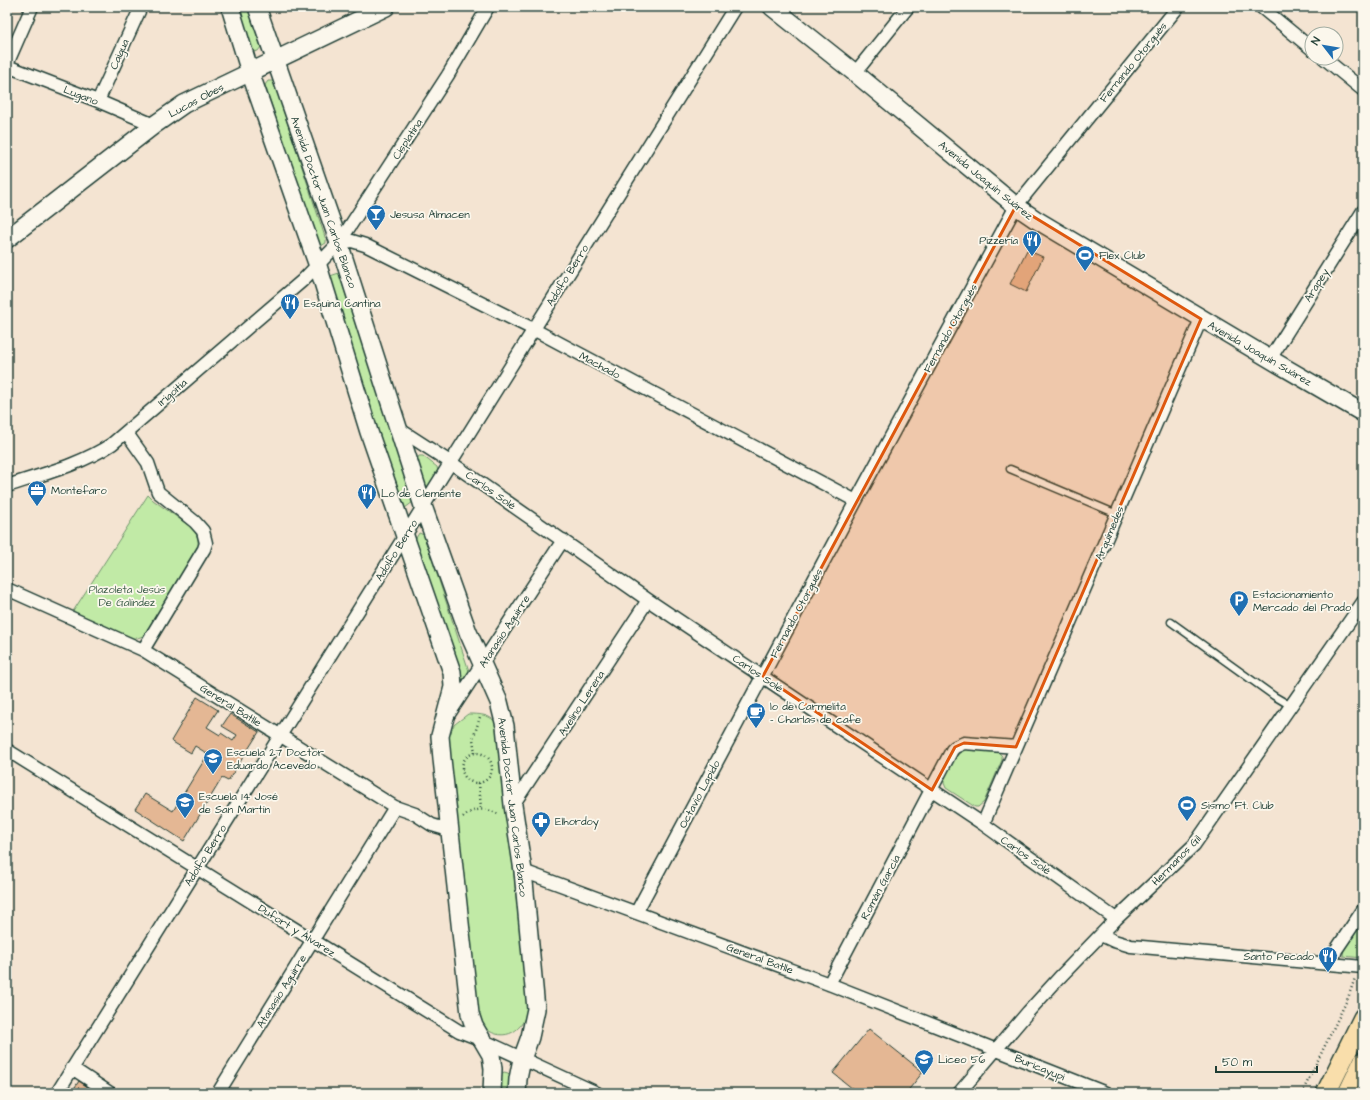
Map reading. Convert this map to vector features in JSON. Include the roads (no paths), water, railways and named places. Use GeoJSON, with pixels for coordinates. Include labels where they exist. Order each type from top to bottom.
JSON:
{"type":"FeatureCollection","features":[{"type":"Feature","properties":{"kind":"main road"},"geometry":{"type":"LineString","coordinates":[[1326,1093],[1363,1018]]}},
{"type":"Feature","properties":{"kind":"main road"},"geometry":{"type":"LineString","coordinates":[[1348,1093],[1363,1062]]}},
{"type":"Feature","properties":{"kind":"street"},"geometry":{"type":"LineString","coordinates":[[7,65],[32,7]]}},
{"type":"Feature","properties":{"kind":"street","name":"Caigua"},"geometry":{"type":"LineString","coordinates":[[98,101],[141,7]]}},
{"type":"Feature","properties":{"kind":"street"},"geometry":{"type":"LineString","coordinates":[[230,7],[250,72],[318,266],[368,432],[452,672],[453,687],[440,736],[455,824],[470,1014],[474,1026],[491,1055],[493,1069],[492,1093]]}},
{"type":"Feature","properties":{"kind":"street","name":"Avenida Doctor Juan Carlos Blanco"},"geometry":{"type":"LineString","coordinates":[[257,7],[339,244],[423,506],[468,632],[499,702],[505,726],[508,812],[523,871],[536,1009],[530,1037],[522,1059],[517,1093]]}},
{"type":"Feature","properties":{"kind":"street","name":"Lucas Obes"},"geometry":{"type":"LineString","coordinates":[[7,239],[154,125],[184,104],[386,7]]}},
{"type":"Feature","properties":{"kind":"street","name":"Cisplatina"},"geometry":{"type":"LineString","coordinates":[[318,266],[339,244],[448,76],[488,7]]}},
{"type":"Feature","properties":{"kind":"street","name":"Adolfo Berro"},"geometry":{"type":"LineString","coordinates":[[57,1093],[735,7]]}},
{"type":"Feature","properties":{"kind":"street","name":"Avenida Joaquín Suárez"},"geometry":{"type":"LineString","coordinates":[[772,7],[855,73],[1016,206],[1054,232],[1363,413]]}},
{"type":"Feature","properties":{"kind":"street"},"geometry":{"type":"LineString","coordinates":[[855,73],[908,7]]}},
{"type":"Feature","properties":{"kind":"street","name":"Fernando Otorgués"},"geometry":{"type":"LineString","coordinates":[[763,676],[1016,206],[1178,7]]}},
{"type":"Feature","properties":{"kind":"street"},"geometry":{"type":"LineString","coordinates":[[1261,7],[1304,42]]}},
{"type":"Feature","properties":{"kind":"street","name":"Lugano"},"geometry":{"type":"LineString","coordinates":[[7,65],[154,125]]}},
{"type":"Feature","properties":{"kind":"street"},"geometry":{"type":"LineString","coordinates":[[1334,66],[1363,90]]}},
{"type":"Feature","properties":{"kind":"street","name":"Arapey"},"geometry":{"type":"LineString","coordinates":[[1270,359],[1363,211]]}},
{"type":"Feature","properties":{"kind":"street","name":"Machado"},"geometry":{"type":"LineString","coordinates":[[339,244],[352,241],[365,245],[534,329],[856,502]]}},
{"type":"Feature","properties":{"kind":"street","name":"Irigoitia"},"geometry":{"type":"LineString","coordinates":[[7,486],[82,461],[97,454],[126,432],[318,266]]}},
{"type":"Feature","properties":{"kind":"street","name":"Arquímedes"},"geometry":{"type":"LineString","coordinates":[[982,824],[1201,319]]}},
{"type":"Feature","properties":{"kind":"street","name":"Carlos Solé"},"geometry":{"type":"LineString","coordinates":[[399,429],[450,462],[648,600],[982,824],[1116,919]]}},
{"type":"Feature","properties":{"kind":"street"},"geometry":{"type":"LineString","coordinates":[[126,432],[148,462],[158,492],[195,522],[203,532],[206,543],[204,549],[143,650]]}},
{"type":"Feature","properties":{"kind":"street","name":"Atanasio Aguirre"},"geometry":{"type":"LineString","coordinates":[[444,721],[563,540]]}},
{"type":"Feature","properties":{"kind":"street","name":"General Batlle"},"geometry":{"type":"LineString","coordinates":[[7,589],[143,650],[396,807],[415,814],[432,824],[455,824]]}},
{"type":"Feature","properties":{"kind":"street","name":"Avelino Lerena"},"geometry":{"type":"LineString","coordinates":[[508,812],[648,600]]}},
{"type":"Feature","properties":{"kind":"street","name":"Hermanos Gil"},"geometry":{"type":"LineString","coordinates":[[959,1093],[1028,1012],[1116,919],[1194,845],[1363,602]]}},
{"type":"Feature","properties":{"kind":"street","name":"Octavio Lapido"},"geometry":{"type":"LineString","coordinates":[[636,913],[763,676]]}},
{"type":"Feature","properties":{"kind":"street"},"geometry":{"type":"LineString","coordinates":[[932,790],[952,750],[959,744],[964,743],[1016,747]]}},
{"type":"Feature","properties":{"kind":"street","name":"Dufort y Álvarez"},"geometry":{"type":"LineString","coordinates":[[7,750],[459,1031],[482,1040],[597,1093]]}},
{"type":"Feature","properties":{"kind":"street","name":"Román García"},"geometry":{"type":"LineString","coordinates":[[829,984],[932,790]]}},
{"type":"Feature","properties":{"kind":"street","name":"Atanasio Aguirre"},"geometry":{"type":"LineString","coordinates":[[218,1093],[396,807]]}},
{"type":"Feature","properties":{"kind":"street","name":"General Batlle"},"geometry":{"type":"LineString","coordinates":[[523,871],[829,984],[996,1049]]}},
{"type":"Feature","properties":{"kind":"street"},"geometry":{"type":"LineString","coordinates":[[1331,964],[1336,950],[1363,910]]}},
{"type":"Feature","properties":{"kind":"street"},"geometry":{"type":"LineString","coordinates":[[1101,935],[1131,946],[1362,967]]}},
{"type":"Feature","properties":{"kind":"street","name":"Buricayupi"},"geometry":{"type":"LineString","coordinates":[[996,1049],[1106,1093]]}},
{"type":"Feature","properties":{"kind":"street"},"geometry":{"type":"LineString","coordinates":[[72,1068],[110,1093]]}},
{"type":"Feature","properties":{"kind":"lane"},"geometry":{"type":"LineString","coordinates":[[1010,469],[1116,514]]}},
{"type":"Feature","properties":{"kind":"lane"},"geometry":{"type":"LineString","coordinates":[[1171,622],[1274,696],[1291,706]]}},
{"type":"Feature","properties":{"kind":"place","name":"Jesusa Almacen"},"geometry":{"type":"Point","coordinates":[376,231]}},
{"type":"Feature","properties":{"kind":"place","name":"Pizzería"},"geometry":{"type":"Point","coordinates":[1032,257]}},
{"type":"Feature","properties":{"kind":"place","name":"Flex Club"},"geometry":{"type":"Point","coordinates":[1085,272]}},
{"type":"Feature","properties":{"kind":"place","name":"Esquina Cantina"},"geometry":{"type":"Point","coordinates":[290,320]}},
{"type":"Feature","properties":{"kind":"place","name":"Montefaro"},"geometry":{"type":"Point","coordinates":[37,507]}},
{"type":"Feature","properties":{"kind":"place","name":"Lo de Clemente"},"geometry":{"type":"Point","coordinates":[367,510]}},
{"type":"Feature","properties":{"kind":"place","name":"Estacionamiento Mercado del Prado"},"geometry":{"type":"Point","coordinates":[1239,617]}},
{"type":"Feature","properties":{"kind":"place","name":"lo de Carmelita - Charlas de cafe"},"geometry":{"type":"Point","coordinates":[756,729]}},
{"type":"Feature","properties":{"kind":"place","name":"Escuela 27 Doctor Eduardo Acevedo"},"geometry":{"type":"Point","coordinates":[213,775]}},
{"type":"Feature","properties":{"kind":"place","name":"Escuela 14 José de San Martín"},"geometry":{"type":"Point","coordinates":[185,819]}},
{"type":"Feature","properties":{"kind":"place","name":"Sismo Ft. Club"},"geometry":{"type":"Point","coordinates":[1187,822]}},
{"type":"Feature","properties":{"kind":"place","name":"Elhordoy"},"geometry":{"type":"Point","coordinates":[541,838]}},
{"type":"Feature","properties":{"kind":"place","name":"Santo Pecado"},"geometry":{"type":"Point","coordinates":[1328,973]}},
{"type":"Feature","properties":{"kind":"place","name":"Liceo 56"},"geometry":{"type":"Point","coordinates":[924,1076]}},
{"type":"Feature","properties":{"kind":"park label","name":"Plazoleta Jesús De Galíndez"},"geometry":{"type":"Point","coordinates":[127,595]}}]}
